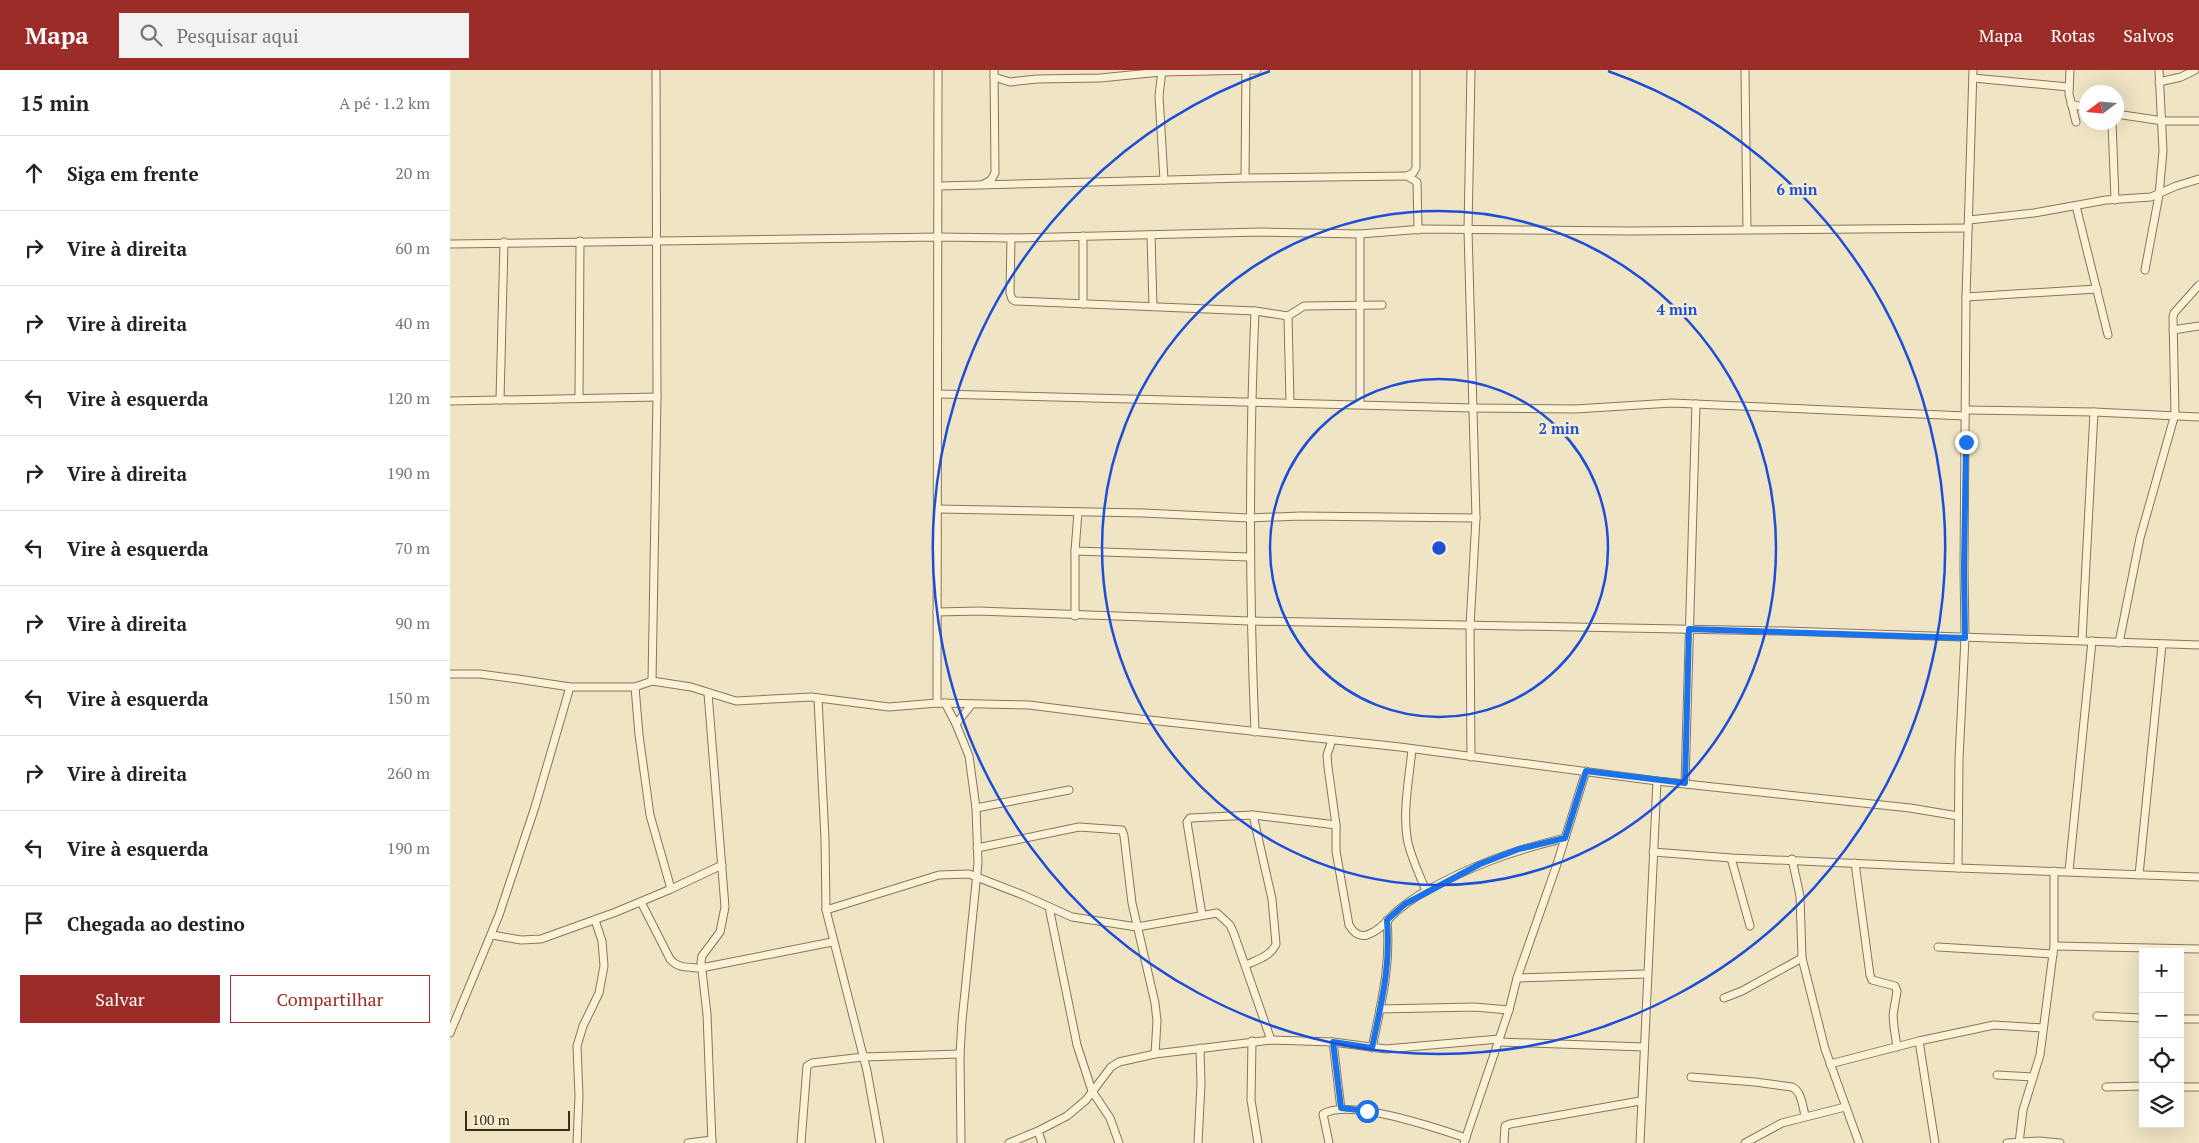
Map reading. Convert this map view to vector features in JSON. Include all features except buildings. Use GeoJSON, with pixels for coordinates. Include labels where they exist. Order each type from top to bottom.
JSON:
{"type":"FeatureCollection","features":[{"type":"Feature","properties":{"kind":"street"},"geometry":{"type":"LineString","coordinates":[[652,681],[657,398],[656,70]]}},
{"type":"Feature","properties":{"kind":"street"},"geometry":{"type":"LineString","coordinates":[[938,70],[939,394],[937,612],[941,703],[956,724],[969,756],[976,808],[978,877],[966,971],[960,1054],[961,1143]]}},
{"type":"Feature","properties":{"kind":"street"},"geometry":{"type":"LineString","coordinates":[[1245,178],[1246,70]]}},
{"type":"Feature","properties":{"kind":"street"},"geometry":{"type":"LineString","coordinates":[[983,184],[991,180],[995,173],[994,74],[1010,82],[1036,79],[1100,78],[1162,71],[1257,70]]}},
{"type":"Feature","properties":{"kind":"street"},"geometry":{"type":"LineString","coordinates":[[939,186],[1406,176],[1413,173],[1416,168],[1416,70]]}},
{"type":"Feature","properties":{"kind":"street"},"geometry":{"type":"LineString","coordinates":[[1471,70],[1468,230],[1476,518],[1470,626],[1471,757]]}},
{"type":"Feature","properties":{"kind":"street"},"geometry":{"type":"LineString","coordinates":[[1745,70],[1747,229]]}},
{"type":"Feature","properties":{"kind":"street"},"geometry":{"type":"LineString","coordinates":[[2070,70],[2068,86],[2076,122]]}},
{"type":"Feature","properties":{"kind":"street"},"geometry":{"type":"LineString","coordinates":[[2145,270],[2159,194],[2163,151],[2159,70]]}},
{"type":"Feature","properties":{"kind":"street"},"geometry":{"type":"LineString","coordinates":[[2159,82],[2182,77],[2195,70]]}},
{"type":"Feature","properties":{"kind":"street"},"geometry":{"type":"LineString","coordinates":[[1162,71],[1159,96],[1164,180]]}},
{"type":"Feature","properties":{"kind":"street"},"geometry":{"type":"LineString","coordinates":[[1958,868],[1958,816],[1965,638],[1966,297],[1973,74],[2068,86]]}},
{"type":"Feature","properties":{"kind":"street"},"geometry":{"type":"LineString","coordinates":[[995,96],[1010,82]]}},
{"type":"Feature","properties":{"kind":"street"},"geometry":{"type":"LineString","coordinates":[[2071,104],[2079,106]]}},
{"type":"Feature","properties":{"kind":"street"},"geometry":{"type":"LineString","coordinates":[[2124,115],[2163,121],[2199,121]]}},
{"type":"Feature","properties":{"kind":"street"},"geometry":{"type":"LineString","coordinates":[[2112,130],[2115,200]]}},
{"type":"Feature","properties":{"kind":"street"},"geometry":{"type":"LineString","coordinates":[[995,173],[1008,184]]}},
{"type":"Feature","properties":{"kind":"street"},"geometry":{"type":"LineString","coordinates":[[1406,176],[1417,182],[1418,230]]}},
{"type":"Feature","properties":{"kind":"street"},"geometry":{"type":"LineString","coordinates":[[450,244],[580,240],[1010,238],[1260,232],[1360,234],[1418,230],[1918,230],[1969,224],[2115,200],[2151,197],[2176,186],[2199,179]]}},
{"type":"Feature","properties":{"kind":"street"},"geometry":{"type":"LineString","coordinates":[[2076,206],[2108,335]]}},
{"type":"Feature","properties":{"kind":"street"},"geometry":{"type":"LineString","coordinates":[[1151,234],[1153,306]]}},
{"type":"Feature","properties":{"kind":"street"},"geometry":{"type":"LineString","coordinates":[[1360,234],[1360,404]]}},
{"type":"Feature","properties":{"kind":"street"},"geometry":{"type":"LineString","coordinates":[[1083,236],[1083,304]]}},
{"type":"Feature","properties":{"kind":"street"},"geometry":{"type":"LineString","coordinates":[[1010,238],[1010,293],[1015,301],[1153,306],[1255,312],[1288,316],[1304,306],[1382,305]]}},
{"type":"Feature","properties":{"kind":"street"},"geometry":{"type":"LineString","coordinates":[[579,398],[580,240]]}},
{"type":"Feature","properties":{"kind":"street"},"geometry":{"type":"LineString","coordinates":[[500,400],[504,242]]}},
{"type":"Feature","properties":{"kind":"street"},"geometry":{"type":"LineString","coordinates":[[2119,643],[2140,538],[2175,414],[2174,312],[2199,285]]}},
{"type":"Feature","properties":{"kind":"street"},"geometry":{"type":"LineString","coordinates":[[1966,297],[2097,289]]}},
{"type":"Feature","properties":{"kind":"street"},"geometry":{"type":"LineString","coordinates":[[1255,312],[1249,518],[1250,621],[1255,732]]}},
{"type":"Feature","properties":{"kind":"street"},"geometry":{"type":"LineString","coordinates":[[1288,316],[1290,403]]}},
{"type":"Feature","properties":{"kind":"street"},"geometry":{"type":"LineString","coordinates":[[2174,330],[2199,326]]}},
{"type":"Feature","properties":{"kind":"street"},"geometry":{"type":"LineString","coordinates":[[939,394],[1472,408],[1575,409],[1672,403],[1965,413],[2094,412],[2199,416]]}},
{"type":"Feature","properties":{"kind":"street"},"geometry":{"type":"LineString","coordinates":[[450,401],[657,398]]}},
{"type":"Feature","properties":{"kind":"street"},"geometry":{"type":"LineString","coordinates":[[1685,783],[1695,503],[1696,404]]}},
{"type":"Feature","properties":{"kind":"street"},"geometry":{"type":"LineString","coordinates":[[2082,640],[2094,412]]}},
{"type":"Feature","properties":{"kind":"street"},"geometry":{"type":"LineString","coordinates":[[938,509],[1249,518],[1301,516],[1476,518]]}},
{"type":"Feature","properties":{"kind":"street"},"geometry":{"type":"LineString","coordinates":[[1075,616],[1075,551],[1078,512]]}},
{"type":"Feature","properties":{"kind":"street"},"geometry":{"type":"LineString","coordinates":[[1075,551],[1249,556]]}},
{"type":"Feature","properties":{"kind":"street"},"geometry":{"type":"LineString","coordinates":[[937,612],[979,611],[1075,616],[1470,626],[1689,629],[2199,645]]}},
{"type":"Feature","properties":{"kind":"street"},"geometry":{"type":"LineString","coordinates":[[2069,871],[2092,641]]}},
{"type":"Feature","properties":{"kind":"street"},"geometry":{"type":"LineString","coordinates":[[2139,875],[2162,645]]}},
{"type":"Feature","properties":{"kind":"street"},"geometry":{"type":"LineString","coordinates":[[450,674],[489,675],[570,687],[635,687],[652,681],[691,687],[736,701],[818,698],[889,707],[941,703],[1029,704],[1824,800],[1910,808],[1958,816]]}},
{"type":"Feature","properties":{"kind":"street"},"geometry":{"type":"LineString","coordinates":[[450,1033],[492,935],[534,807],[570,687]]}},
{"type":"Feature","properties":{"kind":"street"},"geometry":{"type":"LineString","coordinates":[[635,687],[650,815],[671,889]]}},
{"type":"Feature","properties":{"kind":"street"},"geometry":{"type":"LineString","coordinates":[[688,1143],[712,1141],[707,1014],[701,968],[702,956],[723,925],[725,907],[708,693]]}},
{"type":"Feature","properties":{"kind":"street"},"geometry":{"type":"LineString","coordinates":[[818,698],[825,839],[826,910],[832,942],[873,1100],[880,1143]]}},
{"type":"Feature","properties":{"kind":"street"},"geometry":{"type":"LineString","coordinates":[[956,724],[972,704]]}},
{"type":"Feature","properties":{"kind":"street"},"geometry":{"type":"LineString","coordinates":[[1332,740],[1327,755],[1336,825],[1336,851],[1349,925],[1354,932],[1360,935],[1367,935],[1379,929],[1405,904],[1426,891],[1498,856],[1565,838]]}},
{"type":"Feature","properties":{"kind":"street"},"geometry":{"type":"LineString","coordinates":[[1412,749],[1406,831],[1408,845],[1426,891]]}},
{"type":"Feature","properties":{"kind":"street"},"geometry":{"type":"LineString","coordinates":[[1329,1143],[1324,1114],[1341,1108],[1395,1117],[1465,1140],[1509,1010],[1517,978],[1536,929],[1586,771]]}},
{"type":"Feature","properties":{"kind":"street"},"geometry":{"type":"LineString","coordinates":[[1640,1143],[1640,1101],[1657,780]]}},
{"type":"Feature","properties":{"kind":"street"},"geometry":{"type":"LineString","coordinates":[[976,808],[1069,790]]}},
{"type":"Feature","properties":{"kind":"street"},"geometry":{"type":"LineString","coordinates":[[1202,915],[1188,820],[1194,818],[1253,815],[1336,825]]}},
{"type":"Feature","properties":{"kind":"street"},"geometry":{"type":"LineString","coordinates":[[1246,965],[1268,954],[1274,949],[1276,944],[1272,899],[1253,815]]}},
{"type":"Feature","properties":{"kind":"street"},"geometry":{"type":"LineString","coordinates":[[977,848],[1079,826],[1122,830],[1137,927],[1157,1021],[1155,1054]]}},
{"type":"Feature","properties":{"kind":"street"},"geometry":{"type":"LineString","coordinates":[[1654,852],[1731,858],[2199,877]]}},
{"type":"Feature","properties":{"kind":"street"},"geometry":{"type":"LineString","coordinates":[[1731,858],[1750,926]]}},
{"type":"Feature","properties":{"kind":"street"},"geometry":{"type":"LineString","coordinates":[[1792,859],[1800,896],[1802,958],[1830,1064],[1859,1143]]}},
{"type":"Feature","properties":{"kind":"street"},"geometry":{"type":"LineString","coordinates":[[1855,863],[1870,974],[1872,980],[1894,986],[1897,991],[1893,1015],[1898,1046]]}},
{"type":"Feature","properties":{"kind":"street"},"geometry":{"type":"LineString","coordinates":[[492,935],[532,940],[557,934],[641,902],[722,866]]}},
{"type":"Feature","properties":{"kind":"street"},"geometry":{"type":"LineString","coordinates":[[2019,1142],[2023,1110],[2040,1055],[2054,950],[2054,871]]}},
{"type":"Feature","properties":{"kind":"street"},"geometry":{"type":"LineString","coordinates":[[826,910],[939,875],[969,874],[1072,917],[1137,927],[1217,914],[1230,925],[1246,965],[1271,1040]]}},
{"type":"Feature","properties":{"kind":"street"},"geometry":{"type":"LineString","coordinates":[[641,902],[675,965],[701,968],[832,942]]}},
{"type":"Feature","properties":{"kind":"street"},"geometry":{"type":"LineString","coordinates":[[1049,907],[1078,1045],[1092,1091],[1110,1118],[1119,1143]]}},
{"type":"Feature","properties":{"kind":"street"},"geometry":{"type":"LineString","coordinates":[[577,1143],[579,1096],[577,1046],[582,1026],[599,993],[604,966],[602,941],[595,920]]}},
{"type":"Feature","properties":{"kind":"street"},"geometry":{"type":"LineString","coordinates":[[1372,1048],[1386,984],[1389,960],[1387,920]]}},
{"type":"Feature","properties":{"kind":"street"},"geometry":{"type":"LineString","coordinates":[[1938,947],[2054,950],[2199,950]]}},
{"type":"Feature","properties":{"kind":"street"},"geometry":{"type":"LineString","coordinates":[[1724,998],[1742,991],[1802,958]]}},
{"type":"Feature","properties":{"kind":"street"},"geometry":{"type":"LineString","coordinates":[[1517,978],[1646,974]]}},
{"type":"Feature","properties":{"kind":"street"},"geometry":{"type":"LineString","coordinates":[[1380,1009],[1474,1007],[1509,1010]]}},
{"type":"Feature","properties":{"kind":"street"},"geometry":{"type":"LineString","coordinates":[[2097,1016],[2139,1018]]}},
{"type":"Feature","properties":{"kind":"street"},"geometry":{"type":"LineString","coordinates":[[2184,1019],[2199,1019]]}},
{"type":"Feature","properties":{"kind":"street"},"geometry":{"type":"LineString","coordinates":[[1830,1064],[1919,1041],[1994,1025],[2043,1028]]}},
{"type":"Feature","properties":{"kind":"street"},"geometry":{"type":"LineString","coordinates":[[1009,1143],[1038,1132],[1067,1116],[1086,1100],[1106,1072],[1119,1062],[1155,1054],[1271,1040],[1333,1042],[1372,1048],[1401,1049],[1499,1041],[1644,1047]]}},
{"type":"Feature","properties":{"kind":"street"},"geometry":{"type":"LineString","coordinates":[[1252,1041],[1252,1100],[1258,1143]]}},
{"type":"Feature","properties":{"kind":"street"},"geometry":{"type":"LineString","coordinates":[[1919,1041],[1935,1143]]}},
{"type":"Feature","properties":{"kind":"street"},"geometry":{"type":"LineString","coordinates":[[1333,1042],[1341,1108]]}},
{"type":"Feature","properties":{"kind":"street"},"geometry":{"type":"LineString","coordinates":[[1198,1143],[1201,1084],[1200,1048]]}},
{"type":"Feature","properties":{"kind":"street"},"geometry":{"type":"LineString","coordinates":[[801,1143],[807,1066],[812,1063],[863,1057],[960,1054]]}},
{"type":"Feature","properties":{"kind":"street"},"geometry":{"type":"LineString","coordinates":[[1997,1074],[2033,1076]]}},
{"type":"Feature","properties":{"kind":"street"},"geometry":{"type":"LineString","coordinates":[[1691,1078],[1755,1082],[1792,1087],[1800,1095],[1805,1115]]}},
{"type":"Feature","properties":{"kind":"street"},"geometry":{"type":"LineString","coordinates":[[2106,1087],[2139,1086]]}},
{"type":"Feature","properties":{"kind":"street"},"geometry":{"type":"LineString","coordinates":[[2184,1087],[2199,1087]]}},
{"type":"Feature","properties":{"kind":"street"},"geometry":{"type":"LineString","coordinates":[[1504,1143],[1505,1126],[1510,1124],[1640,1101]]}},
{"type":"Feature","properties":{"kind":"street"},"geometry":{"type":"LineString","coordinates":[[1745,1143],[1782,1122],[1845,1106]]}},
{"type":"Feature","properties":{"kind":"street"},"geometry":{"type":"LineString","coordinates":[[1038,1132],[1042,1143]]}},
{"type":"Feature","properties":{"kind":"street"},"geometry":{"type":"LineString","coordinates":[[2007,1143],[2060,1143]]}},
{"type":"Feature","properties":{"kind":"route"},"geometry":{"type":"LineString","coordinates":[[1367,1111],[1341,1108],[1333,1042],[1372,1048],[1386,984],[1389,960],[1387,920],[1405,904],[1426,891],[1480,864],[1519,849],[1565,838],[1586,771],[1685,783],[1689,629],[1965,638],[1964,478],[1966,442]]}}]}
